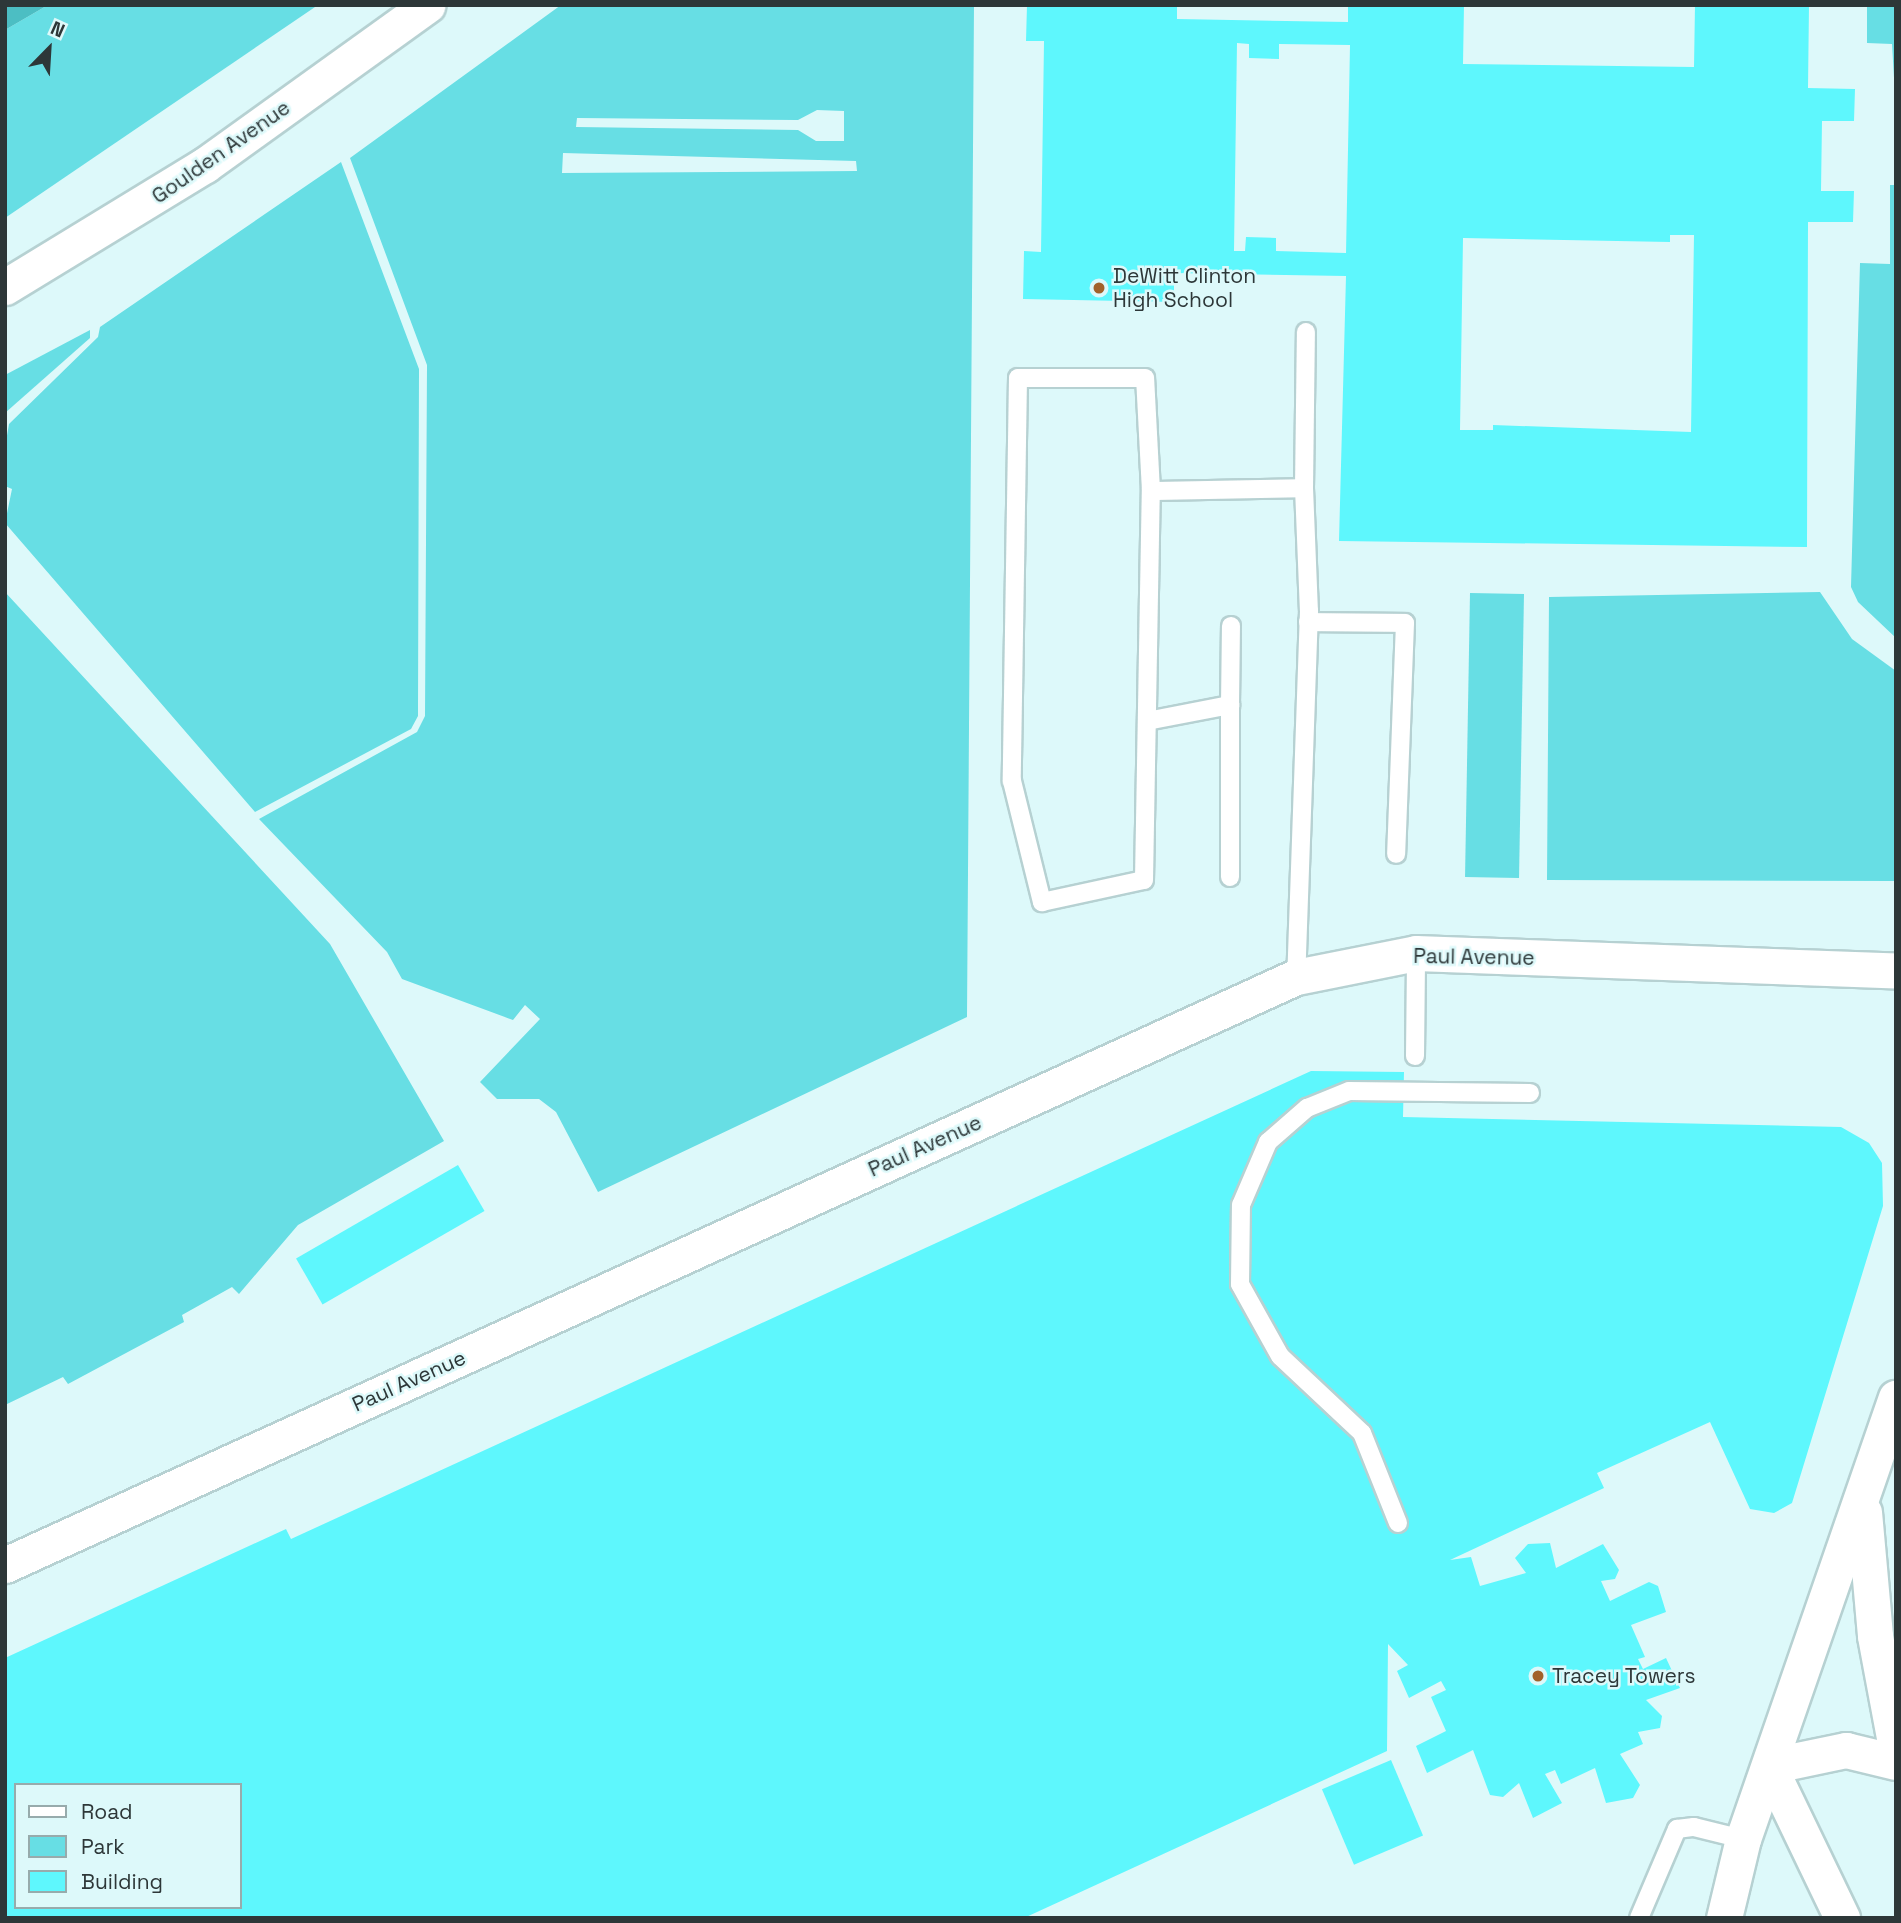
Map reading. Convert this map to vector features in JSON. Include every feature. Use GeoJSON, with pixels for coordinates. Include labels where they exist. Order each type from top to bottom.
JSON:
{"type":"FeatureCollection","features":[{"type":"Feature","properties":{"kind":"street","name":"Goulden Avenue"},"geometry":{"type":"LineString","coordinates":[[5,287],[193,173],[429,5]]}},
{"type":"Feature","properties":{"kind":"street","name":"Paul Avenue"},"geometry":{"type":"LineString","coordinates":[[5,1565],[1296,977],[1416,953],[1896,971]]}},
{"type":"Feature","properties":{"kind":"street"},"geometry":{"type":"LineString","coordinates":[[1724,1918],[1743,1839],[1863,1502],[1896,1398]]}},
{"type":"Feature","properties":{"kind":"street"},"geometry":{"type":"LineString","coordinates":[[1863,1502],[1875,1636],[1896,1748]]}},
{"type":"Feature","properties":{"kind":"street"},"geometry":{"type":"LineString","coordinates":[[1769,1766],[1846,1750],[1896,1762]]}},
{"type":"Feature","properties":{"kind":"street"},"geometry":{"type":"LineString","coordinates":[[1769,1766],[1842,1918]]}},
{"type":"Feature","properties":{"kind":"lane"},"geometry":{"type":"LineString","coordinates":[[1296,977],[1308,622],[1304,488],[1306,332]]}},
{"type":"Feature","properties":{"kind":"lane"},"geometry":{"type":"LineString","coordinates":[[1018,378],[1145,378],[1150,491],[1144,880],[1042,902],[1012,780],[1018,378]]}},
{"type":"Feature","properties":{"kind":"lane"},"geometry":{"type":"LineString","coordinates":[[1150,491],[1304,488]]}},
{"type":"Feature","properties":{"kind":"lane"},"geometry":{"type":"LineString","coordinates":[[1308,622],[1405,624],[1395,854]]}},
{"type":"Feature","properties":{"kind":"lane"},"geometry":{"type":"LineString","coordinates":[[1230,877],[1231,626]]}},
{"type":"Feature","properties":{"kind":"lane"},"geometry":{"type":"LineString","coordinates":[[1147,721],[1230,705]]}},
{"type":"Feature","properties":{"kind":"lane"},"geometry":{"type":"LineString","coordinates":[[1415,1056],[1416,953]]}},
{"type":"Feature","properties":{"kind":"lane"},"geometry":{"type":"LineString","coordinates":[[1398,1523],[1363,1433],[1280,1356],[1240,1284],[1241,1205],[1268,1142],[1307,1108],[1349,1091],[1530,1093]]}},
{"type":"Feature","properties":{"kind":"lane"},"geometry":{"type":"LineString","coordinates":[[1639,1918],[1677,1829],[1694,1827],[1743,1839]]}},
{"type":"Feature","properties":{"kind":"green space"},"geometry":{"type":"Polygon","coordinates":[[[48,5],[318,5],[5,218],[5,30],[48,5]]]}},
{"type":"Feature","properties":{"kind":"green space"},"geometry":{"type":"Polygon","coordinates":[[[561,5],[974,5],[967,1017],[598,1192],[556,1112],[539,1099],[497,1099],[480,1082],[540,1019],[525,1005],[513,1020],[402,979],[387,952],[259,819],[417,732],[425,716],[427,365],[350,158],[561,5]],[[817,110],[798,120],[577,118],[576,127],[798,130],[816,141],[844,141],[844,111],[817,110]],[[563,153],[562,173],[857,171],[856,161],[563,153]]]}},
{"type":"Feature","properties":{"kind":"green space"},"geometry":{"type":"Polygon","coordinates":[[[1867,5],[1896,5],[1896,112],[1892,44],[1867,43],[1867,5]]]}},
{"type":"Feature","properties":{"kind":"green space"},"geometry":{"type":"Polygon","coordinates":[[[341,162],[419,369],[418,716],[411,729],[255,812],[5,523],[12,489],[5,486],[5,447],[9,424],[98,337],[100,327],[341,162]]]}},
{"type":"Feature","properties":{"kind":"green space"},"geometry":{"type":"Polygon","coordinates":[[[1890,185],[1896,185],[1896,638],[1858,602],[1851,587],[1860,263],[1890,264],[1890,185]]]}},
{"type":"Feature","properties":{"kind":"green space"},"geometry":{"type":"Polygon","coordinates":[[[90,330],[90,338],[5,413],[5,375],[90,330]]]}},
{"type":"Feature","properties":{"kind":"green space"},"geometry":{"type":"Polygon","coordinates":[[[5,592],[330,944],[444,1141],[298,1225],[239,1294],[232,1287],[182,1315],[184,1322],[68,1384],[63,1377],[5,1405],[5,592]]]}},
{"type":"Feature","properties":{"kind":"green space"},"geometry":{"type":"Polygon","coordinates":[[[1820,592],[1852,639],[1896,671],[1896,881],[1547,880],[1549,597],[1820,592]]]}},
{"type":"Feature","properties":{"kind":"green space"},"geometry":{"type":"Polygon","coordinates":[[[1470,593],[1524,594],[1519,878],[1465,877],[1470,593]]]}},
{"type":"Feature","properties":{"kind":"shaded area"},"geometry":{"type":"Polygon","coordinates":[[[5,5],[48,5],[5,30],[5,5]]]}},
{"type":"Feature","properties":{"kind":"building","name":"DeWitt Clinton High School"},"geometry":{"type":"Polygon","coordinates":[[[1027,5],[1177,5],[1177,19],[1348,22],[1348,5],[1464,5],[1463,64],[1694,67],[1695,5],[1809,5],[1808,88],[1855,89],[1854,121],[1822,121],[1821,191],[1854,191],[1853,222],[1808,222],[1807,547],[1339,541],[1346,276],[1174,273],[1174,302],[1023,299],[1024,251],[1041,252],[1044,41],[1026,41],[1027,5]],[[1237,43],[1234,251],[1245,251],[1246,237],[1276,238],[1276,251],[1346,253],[1350,45],[1279,44],[1279,59],[1249,58],[1249,44],[1237,43]],[[1670,235],[1670,242],[1463,238],[1460,430],[1493,430],[1493,425],[1691,432],[1694,235],[1670,235]]]}},
{"type":"Feature","properties":{"kind":"building"},"geometry":{"type":"Polygon","coordinates":[[[1311,1071],[1404,1072],[1403,1117],[1841,1127],[1869,1143],[1882,1163],[1883,1206],[1792,1503],[1774,1513],[1750,1509],[1710,1422],[1597,1473],[1604,1488],[1450,1560],[1471,1557],[1480,1586],[1526,1573],[1515,1558],[1528,1544],[1550,1543],[1556,1568],[1603,1544],[1619,1570],[1615,1579],[1601,1581],[1610,1601],[1649,1582],[1658,1586],[1666,1612],[1631,1625],[1645,1657],[1638,1659],[1643,1669],[1666,1658],[1680,1688],[1646,1700],[1662,1716],[1660,1728],[1638,1732],[1643,1744],[1620,1754],[1640,1785],[1633,1798],[1606,1803],[1595,1768],[1561,1784],[1555,1770],[1545,1774],[1562,1803],[1533,1818],[1519,1783],[1503,1797],[1490,1795],[1473,1750],[1427,1773],[1416,1746],[1446,1731],[1431,1697],[1446,1690],[1441,1681],[1409,1698],[1397,1671],[1408,1665],[1388,1644],[1387,1751],[1024,1918],[5,1918],[5,1658],[286,1529],[291,1539],[1311,1071]]]}},
{"type":"Feature","properties":{"kind":"building"},"geometry":{"type":"Polygon","coordinates":[[[458,1165],[484,1211],[323,1304],[296,1258],[458,1165]]]}},
{"type":"Feature","properties":{"kind":"building"},"geometry":{"type":"Polygon","coordinates":[[[1391,1760],[1423,1835],[1354,1865],[1322,1789],[1391,1760]]]}},
{"type":"Feature","properties":{"kind":"place","name":"DeWitt Clinton High School"},"geometry":{"type":"Point","coordinates":[1099,288]}},
{"type":"Feature","properties":{"kind":"place","name":"Tracey Towers"},"geometry":{"type":"Point","coordinates":[1538,1676]}}]}
